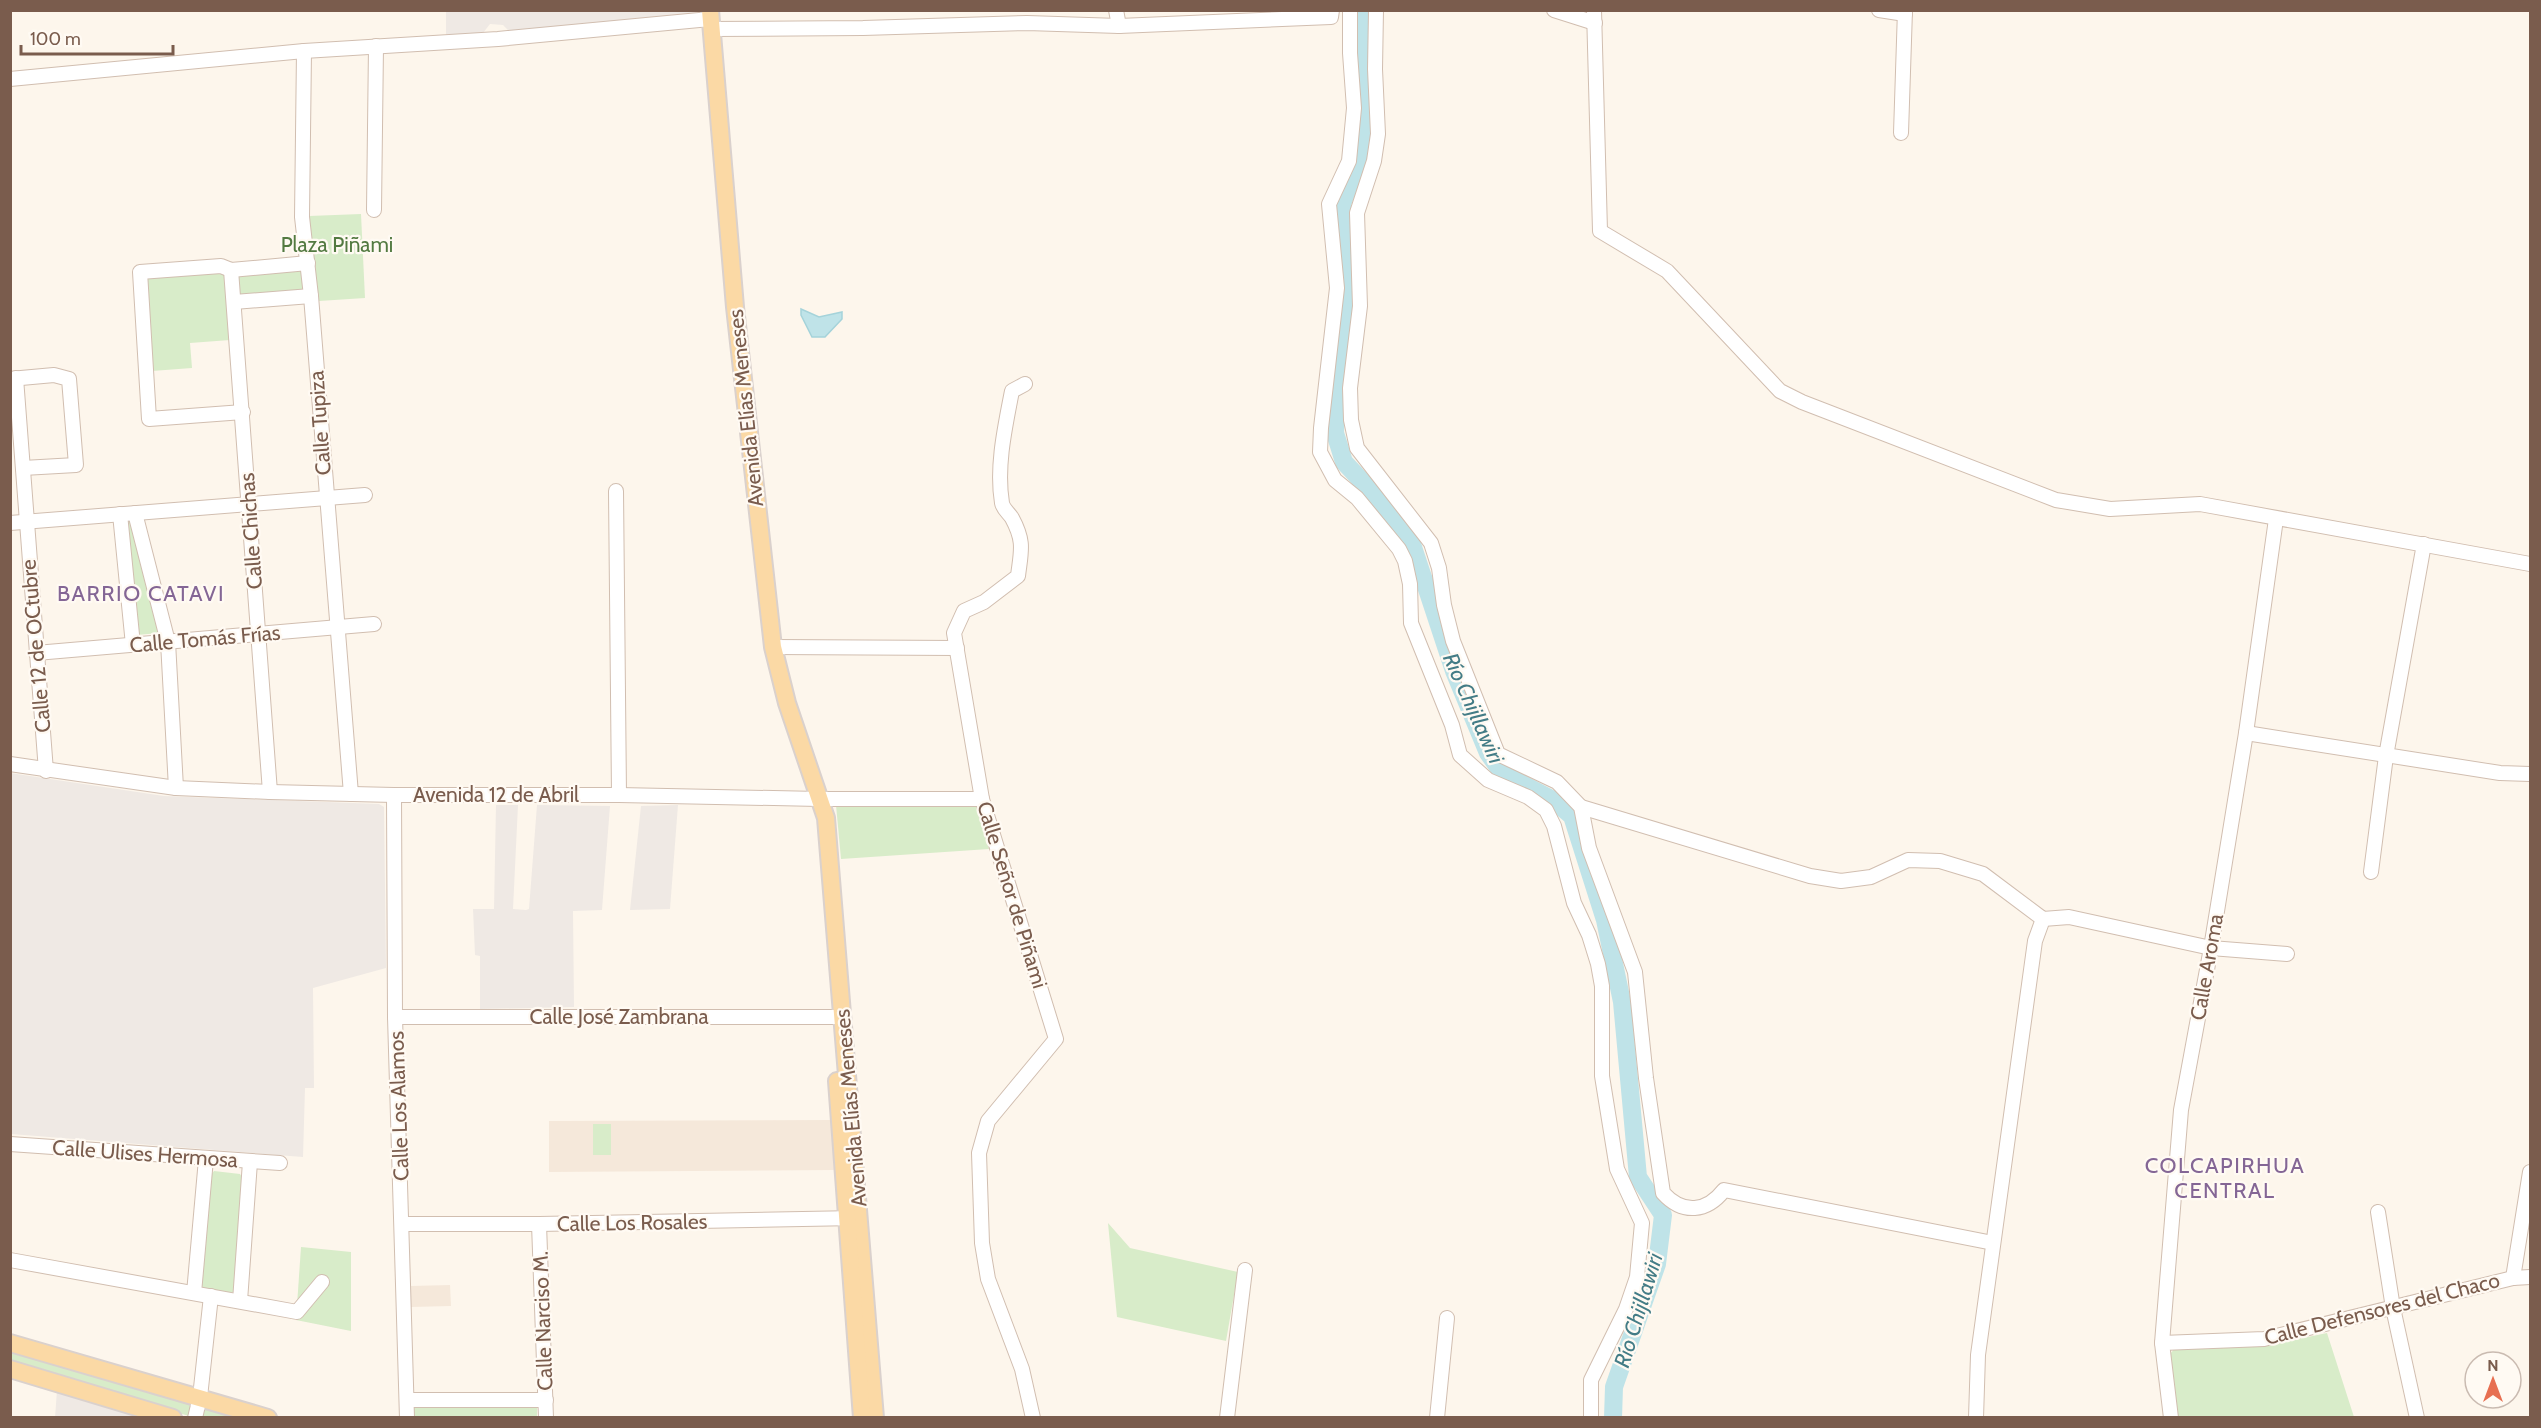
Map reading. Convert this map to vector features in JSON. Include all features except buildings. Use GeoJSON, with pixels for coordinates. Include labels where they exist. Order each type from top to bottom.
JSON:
{"type":"FeatureCollection","features":[{"type":"Feature","properties":{"kind":"main road","name":"Avenida Elías Meneses"},"geometry":{"type":"LineString","coordinates":[[710,19],[735,307],[772,647],[787,703],[819,799],[816,815],[838,1017],[854,1218],[875,1418]]}},
{"type":"Feature","properties":{"kind":"main road","name":"Avenida Elías Meneses"},"geometry":{"type":"LineString","coordinates":[[854,1218],[862,1418]]}},
{"type":"Feature","properties":{"kind":"main road"},"geometry":{"type":"LineString","coordinates":[[10,1343],[268,1418]]}},
{"type":"Feature","properties":{"kind":"main road"},"geometry":{"type":"LineString","coordinates":[[10,1369],[173,1418]]}},
{"type":"Feature","properties":{"kind":"street"},"geometry":{"type":"LineString","coordinates":[[1116,10],[1119,26]]}},
{"type":"Feature","properties":{"kind":"street"},"geometry":{"type":"LineString","coordinates":[[10,79],[304,51],[498,39],[710,19],[863,28],[1027,23],[1119,26],[1331,17],[1332,10]]}},
{"type":"Feature","properties":{"kind":"street"},"geometry":{"type":"LineString","coordinates":[[1350,10],[1354,108],[1349,161],[1329,204],[1337,288],[1320,452],[1335,480],[1357,498],[1399,549],[1405,561],[1410,584],[1411,623],[1452,725],[1460,755],[1488,780],[1528,797],[1546,810],[1554,826],[1574,903],[1589,935],[1598,964],[1602,986],[1602,1076],[1617,1169],[1642,1223],[1637,1277],[1626,1310],[1591,1380],[1592,1418]]}},
{"type":"Feature","properties":{"kind":"street"},"geometry":{"type":"LineString","coordinates":[[1376,10],[1375,69],[1378,134],[1374,161],[1357,213],[1360,306],[1350,388],[1351,420],[1357,448],[1431,543],[1439,568],[1444,605],[1453,641],[1498,754],[1557,782],[1581,807],[1810,876],[1841,881],[1871,877],[1908,860],[1940,861],[1983,874],[2043,919],[2069,917],[2211,948],[2287,954]]}},
{"type":"Feature","properties":{"kind":"street"},"geometry":{"type":"LineString","coordinates":[[1554,10],[1595,17],[1600,231],[1667,271],[1780,391],[1802,402],[2056,500],[2110,509],[2200,504],[2530,564]]}},
{"type":"Feature","properties":{"kind":"street"},"geometry":{"type":"LineString","coordinates":[[1879,10],[1905,12],[1901,134]]}},
{"type":"Feature","properties":{"kind":"street"},"geometry":{"type":"LineString","coordinates":[[374,210],[376,46]]}},
{"type":"Feature","properties":{"kind":"street","name":"Calle Tupiza"},"geometry":{"type":"LineString","coordinates":[[304,51],[302,217],[311,296],[351,794]]}},
{"type":"Feature","properties":{"kind":"street"},"geometry":{"type":"LineString","coordinates":[[243,412],[150,419],[140,272],[221,266],[231,270],[308,263]]}},
{"type":"Feature","properties":{"kind":"street","name":"Calle Chichas"},"geometry":{"type":"LineString","coordinates":[[231,270],[270,792]]}},
{"type":"Feature","properties":{"kind":"street"},"geometry":{"type":"LineString","coordinates":[[234,302],[311,296]]}},
{"type":"Feature","properties":{"kind":"street"},"geometry":{"type":"LineString","coordinates":[[14,378],[54,375],[69,379],[76,465],[23,468]]}},
{"type":"Feature","properties":{"kind":"street","name":"Calle 12 de OCtubre"},"geometry":{"type":"LineString","coordinates":[[14,378],[46,771]]}},
{"type":"Feature","properties":{"kind":"street","name":"Calle Señor de Piñami"},"geometry":{"type":"LineString","coordinates":[[1025,384],[1012,392],[1005,425],[1001,477],[1002,506],[1011,517],[1023,542],[1018,576],[984,602],[964,611],[954,633],[982,799],[1056,1039],[988,1121],[979,1153],[982,1243],[988,1279],[1022,1369],[1033,1418]]}},
{"type":"Feature","properties":{"kind":"street"},"geometry":{"type":"LineString","coordinates":[[616,491],[619,795]]}},
{"type":"Feature","properties":{"kind":"street"},"geometry":{"type":"LineString","coordinates":[[10,523],[365,495]]}},
{"type":"Feature","properties":{"kind":"street"},"geometry":{"type":"LineString","coordinates":[[135,513],[168,642],[176,788]]}},
{"type":"Feature","properties":{"kind":"street"},"geometry":{"type":"LineString","coordinates":[[120,514],[133,645]]}},
{"type":"Feature","properties":{"kind":"street","name":"Calle Aroma"},"geometry":{"type":"LineString","coordinates":[[2171,1418],[2162,1343],[2181,1110],[2211,948],[2246,733],[2276,519]]}},
{"type":"Feature","properties":{"kind":"street"},"geometry":{"type":"LineString","coordinates":[[2371,872],[2386,756],[2424,544]]}},
{"type":"Feature","properties":{"kind":"street","name":"Calle Tomás Frías"},"geometry":{"type":"LineString","coordinates":[[36,653],[374,624]]}},
{"type":"Feature","properties":{"kind":"street"},"geometry":{"type":"LineString","coordinates":[[772,647],[957,648]]}},
{"type":"Feature","properties":{"kind":"street"},"geometry":{"type":"LineString","coordinates":[[2246,733],[2500,773],[2530,774]]}},
{"type":"Feature","properties":{"kind":"street","name":"Avenida 12 de Abril"},"geometry":{"type":"LineString","coordinates":[[10,764],[176,788],[270,792],[982,799]]}},
{"type":"Feature","properties":{"kind":"street","name":"Calle Los Alamos"},"geometry":{"type":"LineString","coordinates":[[394,795],[395,1017],[403,1224],[407,1418]]}},
{"type":"Feature","properties":{"kind":"street"},"geometry":{"type":"LineString","coordinates":[[1581,807],[1589,848],[1635,972],[1646,1078],[1664,1193],[1672,1204],[1689,1209],[1704,1207],[1716,1200],[1724,1190],[1993,1243]]}},
{"type":"Feature","properties":{"kind":"street"},"geometry":{"type":"LineString","coordinates":[[1976,1418],[1978,1355],[1993,1243],[2035,941],[2043,919]]}},
{"type":"Feature","properties":{"kind":"street","name":"Calle José Zambrana"},"geometry":{"type":"LineString","coordinates":[[395,1017],[838,1017]]}},
{"type":"Feature","properties":{"kind":"street","name":"Calle Ulises Hermosa"},"geometry":{"type":"LineString","coordinates":[[10,1144],[280,1163]]}},
{"type":"Feature","properties":{"kind":"street"},"geometry":{"type":"LineString","coordinates":[[194,1293],[206,1159]]}},
{"type":"Feature","properties":{"kind":"street"},"geometry":{"type":"LineString","coordinates":[[240,1301],[250,1162]]}},
{"type":"Feature","properties":{"kind":"street"},"geometry":{"type":"LineString","coordinates":[[2514,1278],[2530,1172]]}},
{"type":"Feature","properties":{"kind":"street"},"geometry":{"type":"LineString","coordinates":[[2378,1212],[2393,1308],[2417,1418]]}},
{"type":"Feature","properties":{"kind":"street","name":"Calle Los Rosales"},"geometry":{"type":"LineString","coordinates":[[403,1224],[539,1224],[854,1218]]}},
{"type":"Feature","properties":{"kind":"street","name":"Calle Narciso M."},"geometry":{"type":"LineString","coordinates":[[539,1224],[546,1418]]}},
{"type":"Feature","properties":{"kind":"street"},"geometry":{"type":"LineString","coordinates":[[10,1260],[297,1312],[322,1282]]}},
{"type":"Feature","properties":{"kind":"street"},"geometry":{"type":"LineString","coordinates":[[1227,1418],[1245,1270]]}},
{"type":"Feature","properties":{"kind":"street","name":"Calle Defensores del Chaco"},"geometry":{"type":"LineString","coordinates":[[2162,1343],[2264,1340],[2514,1278],[2530,1277]]}},
{"type":"Feature","properties":{"kind":"street"},"geometry":{"type":"LineString","coordinates":[[195,1418],[200,1397],[211,1296]]}},
{"type":"Feature","properties":{"kind":"street"},"geometry":{"type":"LineString","coordinates":[[1437,1418],[1447,1318]]}},
{"type":"Feature","properties":{"kind":"street"},"geometry":{"type":"LineString","coordinates":[[407,1400],[546,1400]]}},
{"type":"Feature","properties":{"kind":"shaded area"},"geometry":{"type":"Polygon","coordinates":[[[446,11],[698,11],[698,14],[511,33],[503,25],[490,24],[483,33],[446,36],[446,11]]]}},
{"type":"Feature","properties":{"kind":"shaded area"},"geometry":{"type":"Polygon","coordinates":[[[10,773],[164,796],[379,804],[384,807],[386,968],[313,988],[314,1088],[305,1088],[303,1157],[11,1134],[10,773]]]}},
{"type":"Feature","properties":{"kind":"shaded area"},"geometry":{"type":"Polygon","coordinates":[[[496,805],[518,805],[513,909],[526,910],[529,909],[537,805],[610,806],[602,910],[573,911],[574,1007],[480,1009],[480,956],[475,955],[473,909],[494,909],[496,805]]]}},
{"type":"Feature","properties":{"kind":"shaded area"},"geometry":{"type":"Polygon","coordinates":[[[678,805],[670,909],[630,910],[641,806],[678,805]]]}},
{"type":"Feature","properties":{"kind":"shaded area"},"geometry":{"type":"Polygon","coordinates":[[[831,1120],[834,1170],[549,1172],[549,1121],[831,1120]]]}},
{"type":"Feature","properties":{"kind":"shaded area"},"geometry":{"type":"Polygon","coordinates":[[[450,1285],[451,1306],[411,1307],[411,1286],[450,1285]]]}},
{"type":"Feature","properties":{"kind":"shaded area"},"geometry":{"type":"Polygon","coordinates":[[[57,1390],[145,1418],[55,1418],[57,1390]]]}},
{"type":"Feature","properties":{"kind":"green space","name":"Plaza Piñami"},"geometry":{"type":"Polygon","coordinates":[[[361,214],[365,298],[319,301],[309,216],[361,214]]]}},
{"type":"Feature","properties":{"kind":"green space","name":"Plaza Piñami"},"geometry":{"type":"Polygon","coordinates":[[[302,269],[304,290],[240,295],[238,293],[238,275],[302,269]]]}},
{"type":"Feature","properties":{"kind":"green space"},"geometry":{"type":"Polygon","coordinates":[[[223,273],[230,340],[190,343],[192,368],[152,371],[146,281],[149,278],[223,273]]]}},
{"type":"Feature","properties":{"kind":"green space"},"geometry":{"type":"Polygon","coordinates":[[[125,520],[131,520],[159,633],[137,635],[125,520]]]}},
{"type":"Feature","properties":{"kind":"green space"},"geometry":{"type":"Polygon","coordinates":[[[976,804],[989,849],[841,859],[836,805],[976,804]]]}},
{"type":"Feature","properties":{"kind":"green space"},"geometry":{"type":"Polygon","coordinates":[[[593,1124],[611,1124],[611,1155],[593,1155],[593,1124]]]}},
{"type":"Feature","properties":{"kind":"green space"},"geometry":{"type":"Polygon","coordinates":[[[214,1171],[240,1174],[243,1179],[235,1291],[230,1293],[204,1289],[201,1284],[211,1175],[214,1171]]]}},
{"type":"Feature","properties":{"kind":"green space"},"geometry":{"type":"Polygon","coordinates":[[[1108,1223],[1130,1248],[1238,1272],[1226,1341],[1117,1317],[1108,1223]]]}},
{"type":"Feature","properties":{"kind":"green space"},"geometry":{"type":"Polygon","coordinates":[[[301,1247],[351,1252],[351,1331],[296,1320],[301,1247]]]}},
{"type":"Feature","properties":{"kind":"green space"},"geometry":{"type":"Polygon","coordinates":[[[2327,1333],[2354,1417],[2174,1417],[2170,1354],[2176,1347],[2265,1346],[2327,1333]]]}},
{"type":"Feature","properties":{"kind":"green space"},"geometry":{"type":"Polygon","coordinates":[[[10,1353],[193,1402],[189,1416],[11,1363],[10,1353]]]}},
{"type":"Feature","properties":{"kind":"green space"},"geometry":{"type":"Polygon","coordinates":[[[413,1405],[537,1405],[537,1417],[413,1417],[413,1405]]]}},
{"type":"Feature","properties":{"kind":"green space"},"geometry":{"type":"Polygon","coordinates":[[[204,1406],[245,1418],[201,1418],[204,1406]]]}},
{"type":"Feature","properties":{"kind":"water"},"geometry":{"type":"Polygon","coordinates":[[[801,309],[819,317],[842,312],[842,319],[825,337],[812,337],[801,315],[801,309]]]}},
{"type":"Feature","properties":{"kind":"waterway","name":"Río Chijllawiri"},"geometry":{"type":"LineString","coordinates":[[1360,10],[1360,57],[1366,96],[1366,142],[1342,204],[1351,309],[1338,371],[1335,433],[1344,462],[1373,493],[1412,544],[1454,671],[1488,753],[1503,774],[1553,800],[1572,816],[1605,920],[1622,1002],[1638,1177],[1663,1215],[1657,1264],[1614,1387],[1613,1418]]}},
{"type":"Feature","properties":{"kind":"district","name":"BARRIO CATAVI"},"geometry":{"type":"Point","coordinates":[141,593]}},
{"type":"Feature","properties":{"kind":"district","name":"COLCAPIRHUA CENTRAL"},"geometry":{"type":"Point","coordinates":[2225,1178]}}]}
